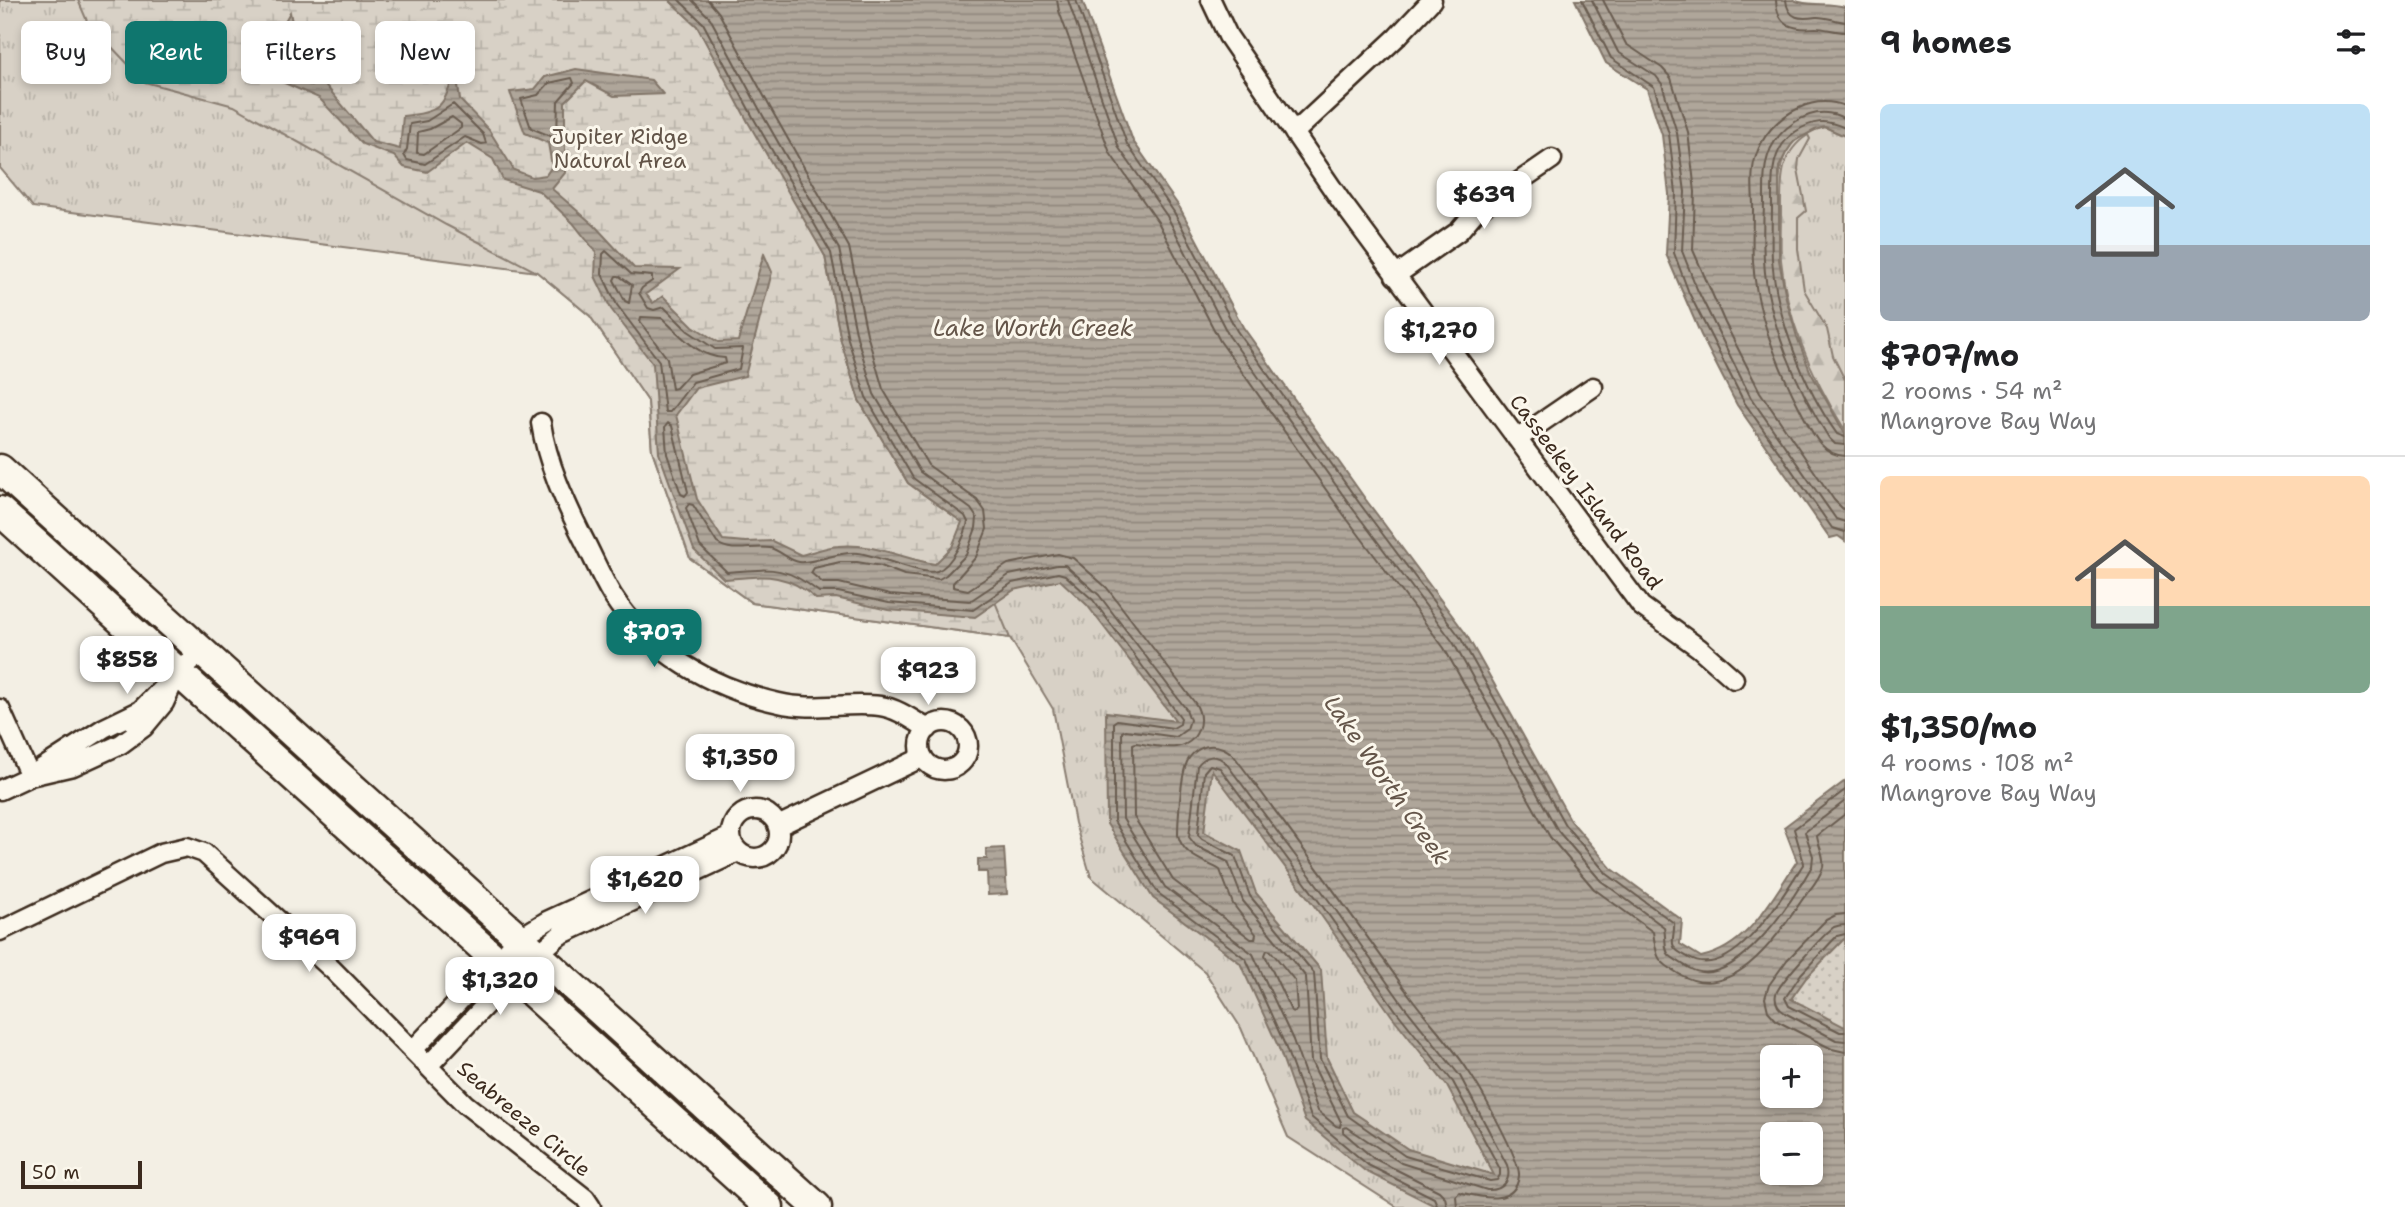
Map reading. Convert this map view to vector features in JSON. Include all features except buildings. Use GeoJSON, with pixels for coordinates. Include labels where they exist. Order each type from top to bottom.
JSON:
{"type":"FeatureCollection","features":[{"type":"Feature","properties":{"kind":"main road"},"geometry":{"type":"LineString","coordinates":[[0,469],[817,1207]]}},
{"type":"Feature","properties":{"kind":"main road"},"geometry":{"type":"LineString","coordinates":[[0,511],[769,1207]]}},
{"type":"Feature","properties":{"kind":"main road"},"geometry":{"type":"LineString","coordinates":[[636,1087],[700,1127],[791,1207]]}},
{"type":"Feature","properties":{"kind":"street","name":"Casseekey Island Road"},"geometry":{"type":"LineString","coordinates":[[1211,0],[1228,36],[1395,276],[1641,606],[1699,648],[1734,680]]}},
{"type":"Feature","properties":{"kind":"street"},"geometry":{"type":"LineString","coordinates":[[1294,133],[1397,37],[1432,0]]}},
{"type":"Feature","properties":{"kind":"street"},"geometry":{"type":"LineString","coordinates":[[1395,276],[1459,231],[1476,211],[1552,159]]}},
{"type":"Feature","properties":{"kind":"street"},"geometry":{"type":"LineString","coordinates":[[1517,439],[1593,387]]}},
{"type":"Feature","properties":{"kind":"street"},"geometry":{"type":"LineString","coordinates":[[541,423],[545,451],[572,517],[612,596],[672,659],[727,687],[779,704],[882,706],[899,712],[928,729]]}},
{"type":"Feature","properties":{"kind":"street"},"geometry":{"type":"LineString","coordinates":[[108,748],[121,730],[178,671],[202,652]]}},
{"type":"Feature","properties":{"kind":"street"},"geometry":{"type":"LineString","coordinates":[[30,776],[73,766],[121,744],[144,727],[164,703],[178,671]]}},
{"type":"Feature","properties":{"kind":"street"},"geometry":{"type":"LineString","coordinates":[[0,709],[30,776]]}},
{"type":"Feature","properties":{"kind":"street"},"geometry":{"type":"LineString","coordinates":[[0,790],[30,776],[104,728],[139,711]]}},
{"type":"Feature","properties":{"kind":"street"},"geometry":{"type":"LineString","coordinates":[[938,723],[958,727],[967,738],[967,752],[960,764],[944,771],[930,766],[923,757],[920,744],[928,729],[938,723]]}},
{"type":"Feature","properties":{"kind":"street"},"geometry":{"type":"LineString","coordinates":[[778,826],[923,757]]}},
{"type":"Feature","properties":{"kind":"street"},"geometry":{"type":"LineString","coordinates":[[749,811],[763,811],[778,826],[778,840],[771,852],[764,856],[755,858],[735,844],[736,820],[749,811]]}},
{"type":"Feature","properties":{"kind":"street","name":"Seabreeze Circle"},"geometry":{"type":"LineString","coordinates":[[412,1050],[443,1018],[527,947],[547,920],[735,844]]}},
{"type":"Feature","properties":{"kind":"street","name":"Seabreeze Circle"},"geometry":{"type":"LineString","coordinates":[[0,931],[161,853],[187,846],[204,853],[333,970],[465,1104],[585,1198],[591,1207]]}},
{"type":"Feature","properties":{"kind":"street","name":"Seabreeze Circle"},"geometry":{"type":"LineString","coordinates":[[428,1066],[460,1032],[504,969]]}},
{"type":"Feature","properties":{"kind":"street"},"geometry":{"type":"LineString","coordinates":[[443,1018],[460,1032]]}},
{"type":"Feature","properties":{"kind":"green space","name":"Jupiter Ridge Natural Area"},"geometry":{"type":"Polygon","coordinates":[[[0,0],[711,0],[841,341],[859,400],[908,483],[962,522],[1092,591],[1391,981],[1500,1170],[1497,1207],[1397,1207],[1288,1137],[1241,1028],[1205,972],[1091,877],[1075,823],[1053,709],[1010,638],[752,603],[690,558],[652,450],[648,401],[590,316],[537,272],[33,207],[0,168],[0,0]]]}},
{"type":"Feature","properties":{"kind":"green space"},"geometry":{"type":"Polygon","coordinates":[[[78,0],[669,0],[697,26],[825,256],[841,341],[859,400],[908,483],[962,522],[1010,638],[752,603],[690,558],[652,450],[648,401],[590,316],[537,272],[446,225],[234,106],[152,84],[227,84],[227,21],[125,21],[125,61],[111,46],[111,21],[87,21],[78,0]]]}},
{"type":"Feature","properties":{"kind":"green space"},"geometry":{"type":"Polygon","coordinates":[[[1825,127],[1845,136],[1845,434],[1821,394],[1801,351],[1786,305],[1779,259],[1779,182],[1784,158],[1797,139],[1825,127]]]}},
{"type":"Feature","properties":{"kind":"green space"},"geometry":{"type":"Polygon","coordinates":[[[1808,135],[1810,139],[1799,159],[1798,169],[1806,211],[1798,218],[1798,249],[1804,290],[1827,329],[1833,356],[1845,380],[1845,430],[1822,391],[1803,349],[1789,305],[1781,260],[1781,190],[1784,169],[1792,150],[1808,135]]]}},
{"type":"Feature","properties":{"kind":"green space"},"geometry":{"type":"Polygon","coordinates":[[[1845,924],[1845,1050],[1807,1035],[1785,979],[1845,924]]]}},
{"type":"Feature","properties":{"kind":"water","name":"Lake Worth Creek"},"geometry":{"type":"Polygon","coordinates":[[[669,0],[1082,0],[1133,141],[1180,208],[1243,327],[1366,500],[1466,634],[1571,821],[1611,868],[1682,920],[1680,944],[1701,957],[1718,952],[1746,932],[1758,919],[1797,861],[1784,827],[1845,781],[1845,938],[1806,978],[1791,999],[1845,1027],[1845,1207],[1437,1207],[1365,1171],[1305,1121],[1278,1046],[1240,963],[1153,898],[1107,824],[1106,712],[1176,721],[1087,605],[1060,580],[1014,590],[975,617],[888,610],[836,598],[816,599],[794,584],[773,577],[724,579],[694,550],[659,453],[653,364],[611,309],[595,276],[596,252],[573,223],[539,191],[503,180],[493,159],[467,143],[427,172],[404,167],[394,156],[362,144],[319,98],[287,84],[325,84],[373,142],[400,149],[403,116],[434,109],[440,105],[451,84],[458,84],[460,100],[489,130],[514,170],[532,177],[546,175],[552,166],[548,143],[525,133],[510,92],[535,89],[545,77],[576,69],[651,80],[663,94],[614,96],[586,81],[565,102],[565,173],[552,189],[595,226],[634,268],[680,269],[646,294],[653,303],[663,296],[693,326],[718,342],[738,341],[764,254],[772,272],[745,376],[696,388],[676,415],[697,499],[723,540],[772,541],[801,555],[833,547],[863,546],[935,564],[952,547],[962,522],[908,483],[859,400],[841,341],[825,256],[748,122],[697,26],[669,0]],[[1212,770],[1204,832],[1241,851],[1256,893],[1321,970],[1327,1058],[1353,1112],[1408,1149],[1494,1175],[1447,1086],[1392,1016],[1318,911],[1212,770]]]}},
{"type":"Feature","properties":{"kind":"water"},"geometry":{"type":"Polygon","coordinates":[[[1575,0],[1794,0],[1845,7],[1845,136],[1825,127],[1794,141],[1786,153],[1779,167],[1779,260],[1797,337],[1810,371],[1845,434],[1845,541],[1838,536],[1830,538],[1737,405],[1701,335],[1666,254],[1669,194],[1662,135],[1647,89],[1606,63],[1575,0]]]}},
{"type":"Feature","properties":{"kind":"water","name":"Lake Worth Creek"},"geometry":{"type":"Polygon","coordinates":[[[290,12],[292,21],[285,21],[290,12]]]}},
{"type":"Feature","properties":{"kind":"water"},"geometry":{"type":"Polygon","coordinates":[[[1004,848],[1007,894],[988,895],[987,872],[978,872],[978,859],[987,859],[986,849],[1004,848]]]}}]}
